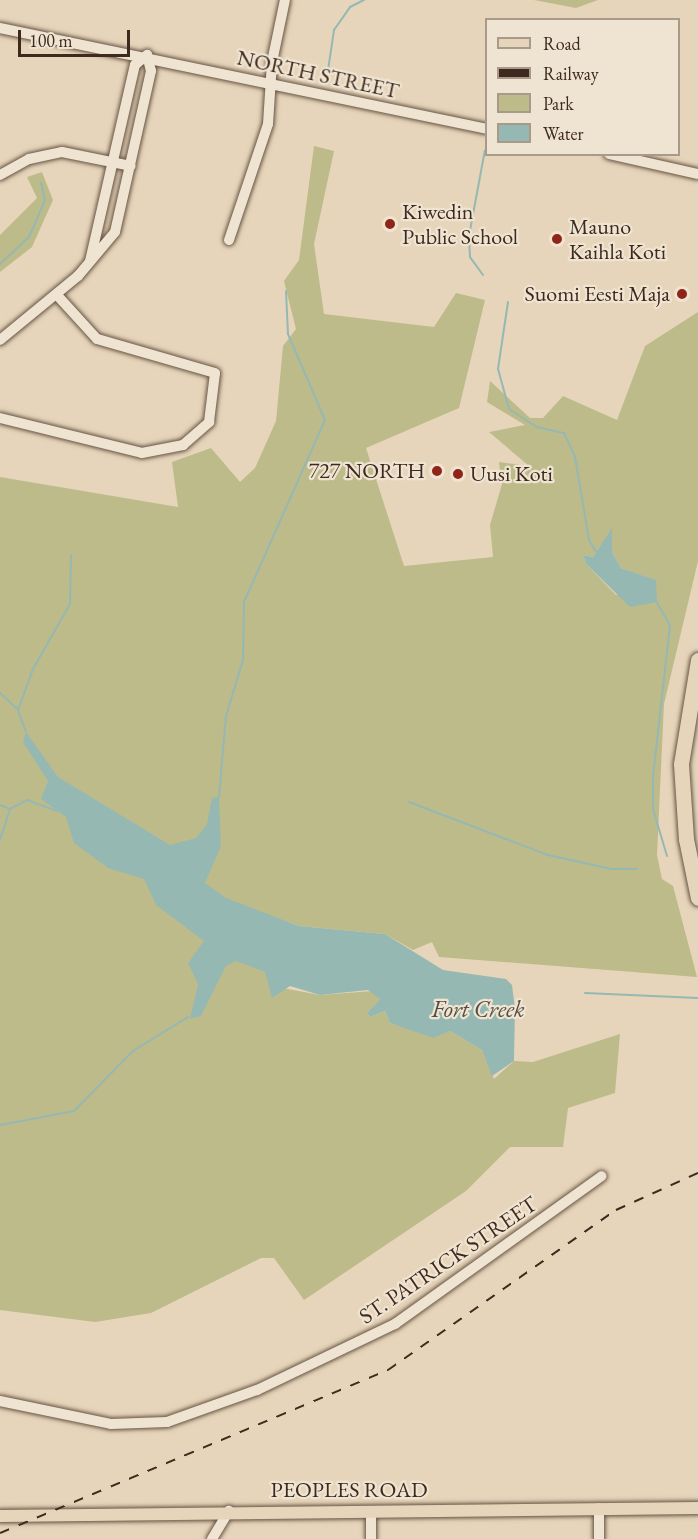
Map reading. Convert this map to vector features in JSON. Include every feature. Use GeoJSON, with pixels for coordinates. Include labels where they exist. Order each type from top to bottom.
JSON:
{"type":"FeatureCollection","features":[{"type":"Feature","properties":{"kind":"highway"},"geometry":{"type":"LineString","coordinates":[[698,660],[681,764],[686,839],[698,898]]}},
{"type":"Feature","properties":{"kind":"main road","name":"PEOPLES ROAD"},"geometry":{"type":"LineString","coordinates":[[0,1516],[229,1511],[370,1512],[698,1508]]}},
{"type":"Feature","properties":{"kind":"street"},"geometry":{"type":"LineString","coordinates":[[229,240],[268,124],[285,0]]}},
{"type":"Feature","properties":{"kind":"street","name":"NORTH STREET"},"geometry":{"type":"LineString","coordinates":[[0,28],[147,56],[273,86],[485,129]]}},
{"type":"Feature","properties":{"kind":"street"},"geometry":{"type":"LineString","coordinates":[[0,340],[57,295],[89,264],[115,232],[151,72],[147,56],[135,65],[89,264]]}},
{"type":"Feature","properties":{"kind":"street"},"geometry":{"type":"LineString","coordinates":[[0,174],[45,154],[131,166]]}},
{"type":"Feature","properties":{"kind":"street"},"geometry":{"type":"LineString","coordinates":[[618,156],[698,174]]}},
{"type":"Feature","properties":{"kind":"street"},"geometry":{"type":"LineString","coordinates":[[0,418],[142,453],[183,446],[209,423],[215,373],[97,339],[57,295]]}},
{"type":"Feature","properties":{"kind":"street","name":"ST. PATRICK STREET"},"geometry":{"type":"LineString","coordinates":[[0,1401],[111,1424],[167,1422],[257,1390],[395,1324],[602,1176]]}},
{"type":"Feature","properties":{"kind":"street"},"geometry":{"type":"LineString","coordinates":[[598,1508],[599,1539]]}},
{"type":"Feature","properties":{"kind":"street"},"geometry":{"type":"LineString","coordinates":[[212,1539],[229,1511]]}},
{"type":"Feature","properties":{"kind":"street"},"geometry":{"type":"LineString","coordinates":[[370,1512],[371,1539]]}},
{"type":"Feature","properties":{"kind":"green space"},"geometry":{"type":"Polygon","coordinates":[[[534,0],[598,0],[576,8],[534,0]]]}},
{"type":"Feature","properties":{"kind":"green space"},"geometry":{"type":"Polygon","coordinates":[[[314,146],[334,151],[314,244],[324,314],[434,327],[456,293],[485,300],[459,408],[366,448],[404,566],[493,557],[490,525],[502,484],[499,462],[529,466],[489,432],[525,425],[487,402],[490,381],[530,418],[543,418],[563,396],[617,420],[645,346],[698,312],[698,561],[664,704],[657,855],[662,879],[673,886],[697,977],[439,957],[432,942],[413,950],[385,934],[299,926],[263,913],[272,986],[320,995],[373,991],[380,999],[367,1013],[370,1017],[385,1011],[390,1023],[433,1037],[450,1031],[482,1050],[494,1079],[514,1061],[533,1062],[620,1034],[615,1093],[568,1108],[563,1147],[510,1147],[466,1191],[304,1300],[274,1258],[261,1258],[151,1313],[95,1322],[0,1310],[0,477],[178,507],[172,462],[211,448],[240,482],[255,468],[276,421],[283,346],[296,329],[284,281],[299,260],[314,146]],[[612,529],[593,557],[583,555],[586,564],[616,595],[655,580],[621,568],[612,552],[612,529]]]}},
{"type":"Feature","properties":{"kind":"green space"},"geometry":{"type":"Polygon","coordinates":[[[42,172],[53,200],[32,247],[0,272],[0,235],[37,198],[27,177],[42,172]]]}},
{"type":"Feature","properties":{"kind":"water"},"geometry":{"type":"Polygon","coordinates":[[[612,528],[612,552],[621,568],[656,580],[657,602],[630,607],[586,564],[583,555],[593,557],[612,528]]]}},
{"type":"Feature","properties":{"kind":"water","name":"Fort Creek"},"geometry":{"type":"Polygon","coordinates":[[[26,732],[58,777],[170,845],[196,838],[207,824],[212,798],[219,797],[221,846],[205,883],[226,898],[299,926],[385,934],[443,970],[506,979],[512,985],[515,1009],[514,1061],[492,1076],[482,1050],[450,1031],[433,1038],[390,1023],[385,1011],[370,1017],[367,1013],[380,999],[368,990],[320,995],[290,986],[272,998],[265,972],[236,961],[226,966],[201,1016],[190,1019],[198,984],[188,963],[204,941],[156,905],[144,879],[108,868],[74,843],[66,817],[41,799],[48,781],[23,742],[26,732]]]}},
{"type":"Feature","properties":{"kind":"waterway"},"geometry":{"type":"LineString","coordinates":[[327,77],[334,30],[350,7],[364,0]]}},
{"type":"Feature","properties":{"kind":"waterway"},"geometry":{"type":"LineString","coordinates":[[483,275],[470,257],[469,236],[485,150]]}},
{"type":"Feature","properties":{"kind":"waterway"},"geometry":{"type":"LineString","coordinates":[[0,264],[29,237],[45,200],[41,182]]}},
{"type":"Feature","properties":{"kind":"waterway"},"geometry":{"type":"LineString","coordinates":[[219,797],[226,716],[243,660],[244,602],[325,420],[288,334],[286,291]]}},
{"type":"Feature","properties":{"kind":"waterway"},"geometry":{"type":"LineString","coordinates":[[508,302],[498,369],[509,409],[537,427],[564,433],[575,457],[589,540],[598,555]]}},
{"type":"Feature","properties":{"kind":"waterway"},"geometry":{"type":"LineString","coordinates":[[18,710],[33,669],[70,604],[71,555]]}},
{"type":"Feature","properties":{"kind":"waterway"},"geometry":{"type":"LineString","coordinates":[[656,601],[670,625],[653,777],[653,809],[667,856]]}},
{"type":"Feature","properties":{"kind":"waterway"},"geometry":{"type":"LineString","coordinates":[[0,693],[18,710],[26,732]]}},
{"type":"Feature","properties":{"kind":"waterway","name":"Fort Creek"},"geometry":{"type":"LineString","coordinates":[[10,809],[27,800],[57,811]]}},
{"type":"Feature","properties":{"kind":"waterway"},"geometry":{"type":"LineString","coordinates":[[409,802],[548,855],[611,869],[637,869]]}},
{"type":"Feature","properties":{"kind":"waterway","name":"Fort Creek"},"geometry":{"type":"LineString","coordinates":[[0,805],[10,809]]}},
{"type":"Feature","properties":{"kind":"waterway"},"geometry":{"type":"LineString","coordinates":[[0,840],[10,809]]}},
{"type":"Feature","properties":{"kind":"waterway","name":"Fort Creek"},"geometry":{"type":"LineString","coordinates":[[585,993],[698,998]]}},
{"type":"Feature","properties":{"kind":"waterway"},"geometry":{"type":"LineString","coordinates":[[0,1125],[74,1111],[133,1051],[188,1017]]}},
{"type":"Feature","properties":{"kind":"railway"},"geometry":{"type":"LineString","coordinates":[[0,1533],[388,1370],[616,1210],[698,1173]]}},
{"type":"Feature","properties":{"kind":"place","name":"Kiwedin Public School"},"geometry":{"type":"Point","coordinates":[390,224]}},
{"type":"Feature","properties":{"kind":"place","name":"Mauno Kaihla Koti"},"geometry":{"type":"Point","coordinates":[557,239]}},
{"type":"Feature","properties":{"kind":"place","name":"Suomi Eesti Maja"},"geometry":{"type":"Point","coordinates":[682,294]}},
{"type":"Feature","properties":{"kind":"place","name":"727 NORTH"},"geometry":{"type":"Point","coordinates":[437,471]}},
{"type":"Feature","properties":{"kind":"place","name":"Uusi Koti"},"geometry":{"type":"Point","coordinates":[458,474]}}]}
